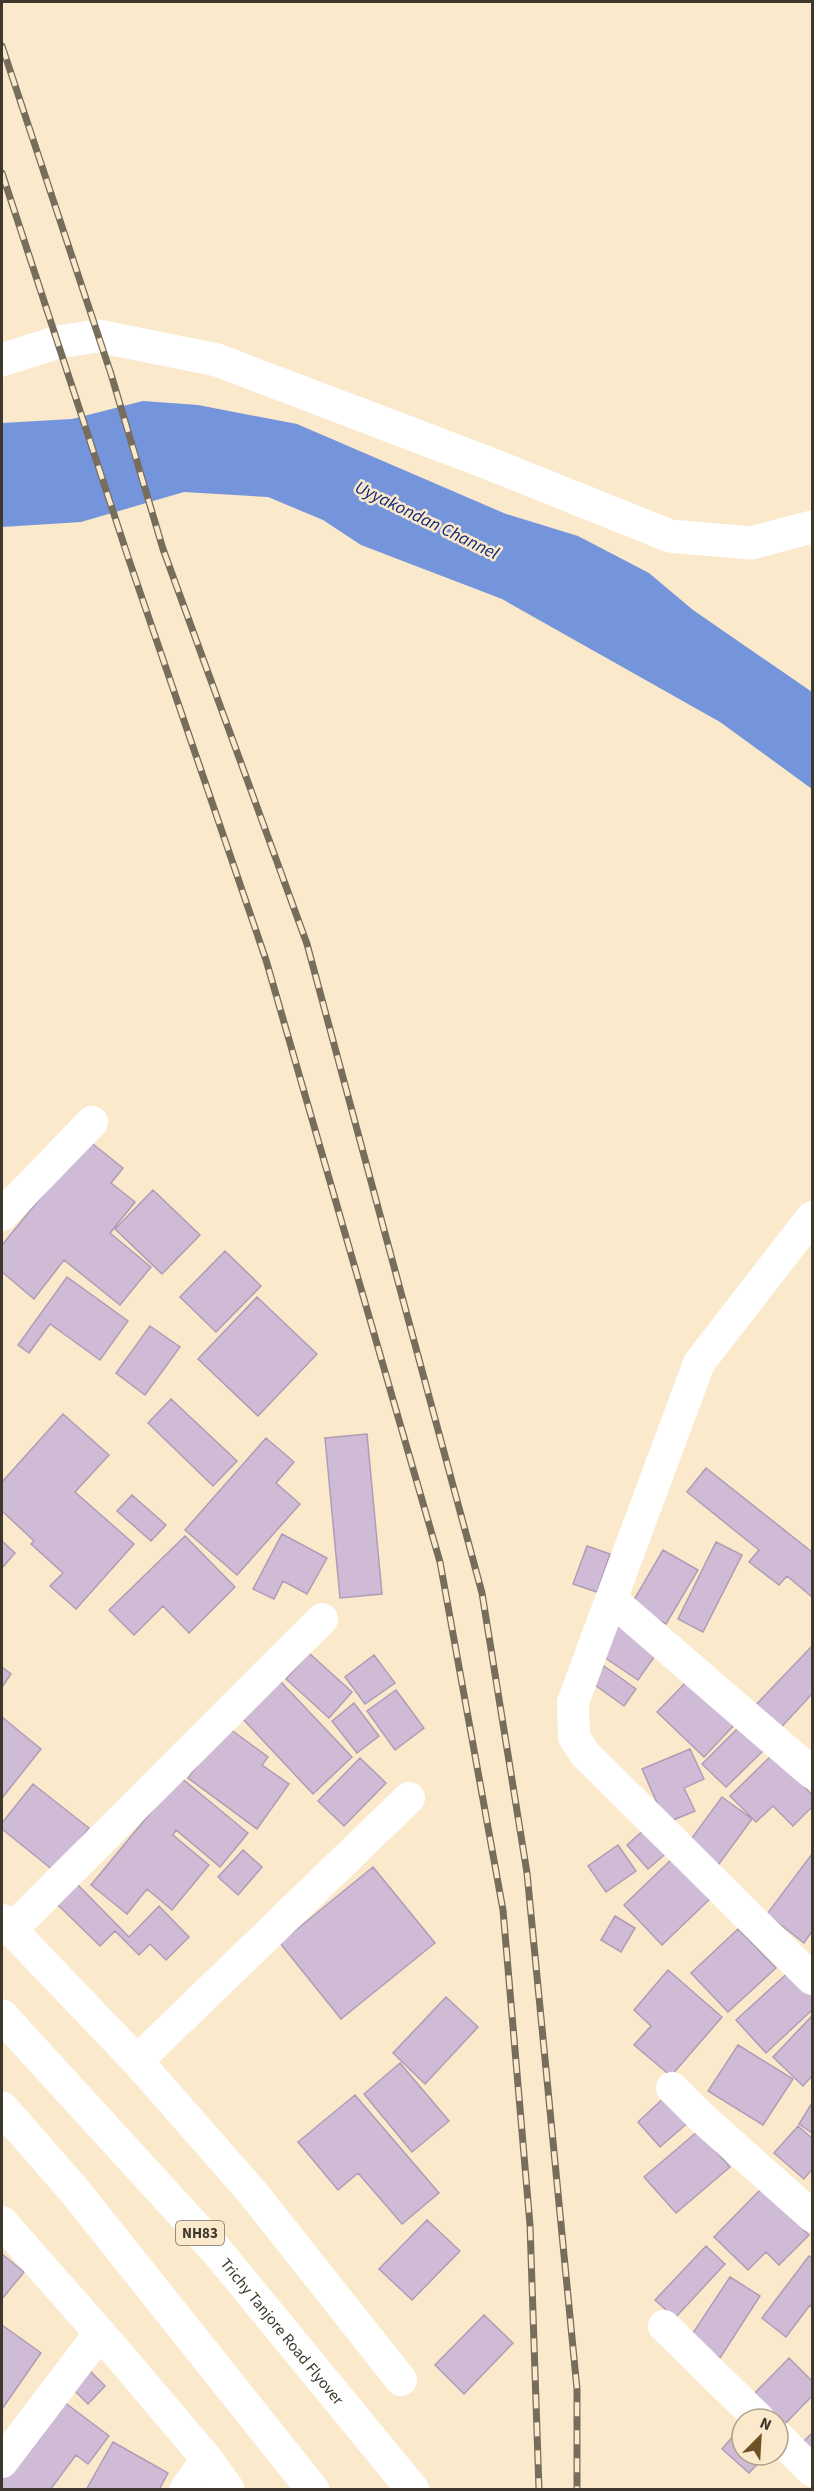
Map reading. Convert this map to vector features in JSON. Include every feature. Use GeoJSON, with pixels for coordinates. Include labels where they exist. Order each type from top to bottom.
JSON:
{"type":"FeatureCollection","features":[{"type":"Feature","properties":{"kind":"main road"},"geometry":{"type":"LineString","coordinates":[[2,360],[58,342],[98,336],[217,360],[488,463],[670,537],[751,543],[813,527]]}},
{"type":"Feature","properties":{"kind":"main road","name":"Trichy Tanjore Road Flyover"},"geometry":{"type":"LineString","coordinates":[[2,2016],[216,2250],[413,2490]]}},
{"type":"Feature","properties":{"kind":"main road"},"geometry":{"type":"LineString","coordinates":[[2,2108],[73,2189],[313,2490]]}},
{"type":"Feature","properties":{"kind":"street"},"geometry":{"type":"LineString","coordinates":[[2,1215],[92,1122]]}},
{"type":"Feature","properties":{"kind":"street"},"geometry":{"type":"LineString","coordinates":[[813,1217],[699,1363],[573,1702],[574,1737],[585,1754],[813,1979]]}},
{"type":"Feature","properties":{"kind":"street"},"geometry":{"type":"LineString","coordinates":[[612,1600],[813,1773]]}},
{"type":"Feature","properties":{"kind":"street"},"geometry":{"type":"LineString","coordinates":[[322,1619],[6,1925],[137,2061],[252,2192],[401,2380]]}},
{"type":"Feature","properties":{"kind":"street"},"geometry":{"type":"LineString","coordinates":[[137,2061],[409,1798]]}},
{"type":"Feature","properties":{"kind":"street"},"geometry":{"type":"LineString","coordinates":[[672,2088],[813,2216]]}},
{"type":"Feature","properties":{"kind":"street"},"geometry":{"type":"LineString","coordinates":[[2,2222],[207,2459],[229,2490]]}},
{"type":"Feature","properties":{"kind":"street"},"geometry":{"type":"LineString","coordinates":[[664,2326],[747,2407]]}},
{"type":"Feature","properties":{"kind":"street"},"geometry":{"type":"LineString","coordinates":[[2,2462],[100,2333]]}},
{"type":"Feature","properties":{"kind":"street"},"geometry":{"type":"LineString","coordinates":[[790,2449],[813,2471]]}},
{"type":"Feature","properties":{"kind":"street"},"geometry":{"type":"LineString","coordinates":[[185,2490],[207,2459]]}},
{"type":"Feature","properties":{"kind":"water","name":"Uyyakondan Channel"},"geometry":{"type":"Polygon","coordinates":[[[143,401],[198,405],[297,424],[506,514],[578,536],[649,573],[693,610],[812,692],[812,789],[720,722],[502,599],[361,545],[323,520],[268,497],[184,492],[81,522],[2,527],[2,423],[72,419],[143,401]]]}},
{"type":"Feature","properties":{"kind":"building"},"geometry":{"type":"Polygon","coordinates":[[[88,1140],[123,1168],[111,1183],[135,1202],[110,1233],[151,1267],[120,1305],[64,1260],[34,1299],[2,1272],[2,1245],[88,1140]]]}},
{"type":"Feature","properties":{"kind":"building"},"geometry":{"type":"Polygon","coordinates":[[[153,1190],[200,1235],[162,1274],[115,1229],[153,1190]]]}},
{"type":"Feature","properties":{"kind":"building"},"geometry":{"type":"Polygon","coordinates":[[[225,1251],[261,1286],[216,1332],[180,1297],[225,1251]]]}},
{"type":"Feature","properties":{"kind":"building"},"geometry":{"type":"Polygon","coordinates":[[[67,1277],[128,1321],[100,1360],[50,1324],[29,1353],[18,1345],[67,1277]]]}},
{"type":"Feature","properties":{"kind":"building"},"geometry":{"type":"Polygon","coordinates":[[[257,1297],[317,1354],[258,1416],[198,1359],[257,1297]]]}},
{"type":"Feature","properties":{"kind":"building"},"geometry":{"type":"Polygon","coordinates":[[[150,1326],[180,1347],[145,1395],[116,1373],[150,1326]]]}},
{"type":"Feature","properties":{"kind":"building"},"geometry":{"type":"Polygon","coordinates":[[[171,1399],[237,1461],[213,1486],[148,1423],[171,1399]]]}},
{"type":"Feature","properties":{"kind":"building"},"geometry":{"type":"Polygon","coordinates":[[[63,1414],[109,1455],[75,1492],[134,1544],[76,1609],[50,1586],[63,1573],[31,1544],[34,1541],[2,1511],[2,1482],[63,1414]]]}},
{"type":"Feature","properties":{"kind":"building"},"geometry":{"type":"Polygon","coordinates":[[[367,1434],[382,1594],[340,1598],[325,1438],[367,1434]]]}},
{"type":"Feature","properties":{"kind":"building"},"geometry":{"type":"Polygon","coordinates":[[[266,1438],[294,1462],[276,1483],[300,1504],[237,1575],[185,1530],[266,1438]]]}},
{"type":"Feature","properties":{"kind":"building"},"geometry":{"type":"Polygon","coordinates":[[[706,1468],[812,1552],[812,1597],[787,1576],[779,1585],[749,1562],[759,1550],[687,1492],[706,1468]]]}},
{"type":"Feature","properties":{"kind":"building"},"geometry":{"type":"Polygon","coordinates":[[[132,1495],[166,1525],[151,1541],[117,1511],[132,1495]]]}},
{"type":"Feature","properties":{"kind":"building"},"geometry":{"type":"Polygon","coordinates":[[[282,1534],[327,1558],[307,1594],[283,1581],[274,1599],[253,1589],[282,1534]]]}},
{"type":"Feature","properties":{"kind":"building"},"geometry":{"type":"Polygon","coordinates":[[[185,1536],[235,1587],[189,1633],[163,1606],[134,1635],[109,1610],[185,1536]]]}},
{"type":"Feature","properties":{"kind":"building"},"geometry":{"type":"Polygon","coordinates":[[[2,1541],[15,1553],[2,1568],[2,1541]]]}},
{"type":"Feature","properties":{"kind":"building"},"geometry":{"type":"Polygon","coordinates":[[[716,1542],[742,1555],[703,1632],[678,1619],[716,1542]]]}},
{"type":"Feature","properties":{"kind":"building"},"geometry":{"type":"Polygon","coordinates":[[[587,1546],[610,1554],[597,1592],[573,1584],[587,1546]]]}},
{"type":"Feature","properties":{"kind":"building"},"geometry":{"type":"Polygon","coordinates":[[[663,1550],[698,1570],[666,1624],[631,1605],[663,1550]]]}},
{"type":"Feature","properties":{"kind":"building"},"geometry":{"type":"Polygon","coordinates":[[[619,1622],[659,1650],[638,1680],[598,1653],[619,1622]]]}},
{"type":"Feature","properties":{"kind":"building"},"geometry":{"type":"Polygon","coordinates":[[[812,1646],[812,1694],[775,1734],[751,1710],[812,1646]]]}},
{"type":"Feature","properties":{"kind":"building"},"geometry":{"type":"Polygon","coordinates":[[[309,1653],[352,1692],[329,1718],[286,1679],[309,1653]]]}},
{"type":"Feature","properties":{"kind":"building"},"geometry":{"type":"Polygon","coordinates":[[[374,1655],[395,1683],[365,1704],[345,1677],[374,1655]]]}},
{"type":"Feature","properties":{"kind":"building"},"geometry":{"type":"Polygon","coordinates":[[[604,1666],[636,1689],[624,1706],[591,1682],[604,1666]]]}},
{"type":"Feature","properties":{"kind":"building"},"geometry":{"type":"Polygon","coordinates":[[[2,1667],[11,1674],[2,1687],[2,1667]]]}},
{"type":"Feature","properties":{"kind":"building"},"geometry":{"type":"Polygon","coordinates":[[[691,1677],[737,1722],[704,1757],[657,1712],[691,1677]]]}},
{"type":"Feature","properties":{"kind":"building"},"geometry":{"type":"Polygon","coordinates":[[[280,1681],[352,1757],[313,1794],[242,1718],[280,1681]]]}},
{"type":"Feature","properties":{"kind":"building"},"geometry":{"type":"Polygon","coordinates":[[[396,1690],[424,1728],[395,1750],[367,1711],[396,1690]]]}},
{"type":"Feature","properties":{"kind":"building"},"geometry":{"type":"Polygon","coordinates":[[[354,1703],[379,1736],[357,1753],[332,1721],[354,1703]]]}},
{"type":"Feature","properties":{"kind":"building"},"geometry":{"type":"Polygon","coordinates":[[[2,1717],[41,1749],[2,1798],[2,1717]]]}},
{"type":"Feature","properties":{"kind":"building"},"geometry":{"type":"Polygon","coordinates":[[[742,1724],[766,1748],[726,1787],[702,1764],[742,1724]]]}},
{"type":"Feature","properties":{"kind":"building"},"geometry":{"type":"Polygon","coordinates":[[[226,1726],[268,1757],[262,1765],[289,1784],[257,1829],[188,1778],[226,1726]]]}},
{"type":"Feature","properties":{"kind":"building"},"geometry":{"type":"Polygon","coordinates":[[[690,1749],[704,1779],[684,1788],[695,1811],[666,1823],[642,1769],[690,1749]]]}},
{"type":"Feature","properties":{"kind":"building"},"geometry":{"type":"Polygon","coordinates":[[[773,1754],[812,1795],[812,1807],[793,1826],[773,1806],[756,1822],[730,1796],[773,1754]]]}},
{"type":"Feature","properties":{"kind":"building"},"geometry":{"type":"Polygon","coordinates":[[[360,1758],[386,1783],[344,1826],[318,1801],[360,1758]]]}},
{"type":"Feature","properties":{"kind":"building"},"geometry":{"type":"Polygon","coordinates":[[[180,1777],[248,1833],[220,1867],[176,1830],[173,1835],[209,1865],[172,1910],[147,1889],[127,1914],[91,1885],[180,1777]]]}},
{"type":"Feature","properties":{"kind":"building"},"geometry":{"type":"Polygon","coordinates":[[[33,1784],[89,1828],[54,1871],[2,1829],[2,1823],[33,1784]]]}},
{"type":"Feature","properties":{"kind":"building"},"geometry":{"type":"Polygon","coordinates":[[[722,1797],[752,1819],[719,1864],[689,1842],[722,1797]]]}},
{"type":"Feature","properties":{"kind":"building"},"geometry":{"type":"Polygon","coordinates":[[[648,1826],[670,1850],[648,1869],[627,1845],[648,1826]]]}},
{"type":"Feature","properties":{"kind":"building"},"geometry":{"type":"Polygon","coordinates":[[[618,1845],[636,1871],[606,1892],[588,1866],[618,1845]]]}},
{"type":"Feature","properties":{"kind":"building"},"geometry":{"type":"Polygon","coordinates":[[[243,1850],[262,1867],[238,1895],[218,1877],[243,1850]]]}},
{"type":"Feature","properties":{"kind":"building"},"geometry":{"type":"Polygon","coordinates":[[[812,1854],[812,1931],[804,1943],[767,1914],[812,1854]]]}},
{"type":"Feature","properties":{"kind":"building"},"geometry":{"type":"Polygon","coordinates":[[[675,1856],[713,1896],[662,1945],[624,1905],[675,1856]]]}},
{"type":"Feature","properties":{"kind":"building"},"geometry":{"type":"Polygon","coordinates":[[[373,1867],[435,1943],[341,2019],[280,1943],[373,1867]]]}},
{"type":"Feature","properties":{"kind":"building"},"geometry":{"type":"Polygon","coordinates":[[[75,1882],[129,1937],[159,1906],[189,1937],[166,1960],[150,1944],[139,1955],[115,1931],[100,1946],[55,1902],[75,1882]]]}},
{"type":"Feature","properties":{"kind":"building"},"geometry":{"type":"Polygon","coordinates":[[[615,1916],[635,1928],[621,1952],[601,1940],[615,1916]]]}},
{"type":"Feature","properties":{"kind":"building"},"geometry":{"type":"Polygon","coordinates":[[[738,1929],[776,1968],[728,2012],[691,1973],[738,1929]]]}},
{"type":"Feature","properties":{"kind":"building"},"geometry":{"type":"Polygon","coordinates":[[[668,1970],[722,2017],[671,2076],[634,2045],[651,2026],[634,2010],[668,1970]]]}},
{"type":"Feature","properties":{"kind":"building"},"geometry":{"type":"Polygon","coordinates":[[[791,1970],[812,1993],[812,2010],[766,2053],[736,2020],[791,1970]]]}},
{"type":"Feature","properties":{"kind":"building"},"geometry":{"type":"Polygon","coordinates":[[[446,1997],[478,2027],[425,2084],[393,2053],[446,1997]]]}},
{"type":"Feature","properties":{"kind":"building"},"geometry":{"type":"Polygon","coordinates":[[[812,2016],[812,2076],[803,2086],[773,2057],[812,2016]]]}},
{"type":"Feature","properties":{"kind":"building"},"geometry":{"type":"Polygon","coordinates":[[[738,2045],[793,2079],[763,2125],[708,2091],[738,2045]]]}},
{"type":"Feature","properties":{"kind":"building"},"geometry":{"type":"Polygon","coordinates":[[[400,2063],[449,2121],[412,2152],[364,2094],[400,2063]]]}},
{"type":"Feature","properties":{"kind":"building"},"geometry":{"type":"Polygon","coordinates":[[[668,2094],[691,2120],[660,2147],[638,2122],[668,2094]]]}},
{"type":"Feature","properties":{"kind":"building"},"geometry":{"type":"Polygon","coordinates":[[[355,2095],[439,2193],[402,2224],[358,2173],[338,2190],[298,2142],[355,2095]]]}},
{"type":"Feature","properties":{"kind":"building"},"geometry":{"type":"Polygon","coordinates":[[[812,2103],[812,2133],[799,2124],[812,2103]]]}},
{"type":"Feature","properties":{"kind":"building"},"geometry":{"type":"Polygon","coordinates":[[[798,2126],[812,2138],[812,2169],[804,2179],[774,2153],[798,2126]]]}},
{"type":"Feature","properties":{"kind":"building"},"geometry":{"type":"Polygon","coordinates":[[[698,2131],[730,2167],[676,2213],[644,2177],[698,2131]]]}},
{"type":"Feature","properties":{"kind":"building"},"geometry":{"type":"Polygon","coordinates":[[[761,2189],[809,2235],[779,2265],[766,2252],[748,2270],[714,2237],[761,2189]]]}},
{"type":"Feature","properties":{"kind":"building"},"geometry":{"type":"Polygon","coordinates":[[[427,2220],[460,2251],[412,2300],[379,2269],[427,2220]]]}},
{"type":"Feature","properties":{"kind":"building"},"geometry":{"type":"Polygon","coordinates":[[[706,2246],[725,2264],[675,2318],[655,2300],[706,2246]]]}},
{"type":"Feature","properties":{"kind":"building"},"geometry":{"type":"Polygon","coordinates":[[[2,2254],[24,2272],[2,2299],[2,2254]]]}},
{"type":"Feature","properties":{"kind":"building"},"geometry":{"type":"Polygon","coordinates":[[[809,2256],[812,2258],[812,2308],[810,2305],[786,2337],[762,2318],[809,2256]]]}},
{"type":"Feature","properties":{"kind":"building"},"geometry":{"type":"Polygon","coordinates":[[[730,2277],[760,2296],[720,2358],[689,2339],[730,2277]]]}},
{"type":"Feature","properties":{"kind":"building"},"geometry":{"type":"Polygon","coordinates":[[[484,2315],[513,2343],[464,2394],[435,2365],[484,2315]]]}},
{"type":"Feature","properties":{"kind":"building"},"geometry":{"type":"Polygon","coordinates":[[[2,2325],[41,2353],[2,2409],[2,2325]]]}},
{"type":"Feature","properties":{"kind":"building"},"geometry":{"type":"Polygon","coordinates":[[[789,2358],[812,2381],[812,2396],[790,2419],[790,2407],[765,2407],[753,2395],[789,2358]]]}},
{"type":"Feature","properties":{"kind":"building"},"geometry":{"type":"Polygon","coordinates":[[[84,2365],[105,2386],[88,2404],[67,2383],[84,2365]]]}},
{"type":"Feature","properties":{"kind":"building"},"geometry":{"type":"Polygon","coordinates":[[[60,2399],[109,2436],[88,2464],[76,2455],[50,2490],[2,2490],[2,2477],[60,2399]]]}},
{"type":"Feature","properties":{"kind":"building"},"geometry":{"type":"Polygon","coordinates":[[[812,2433],[812,2455],[801,2444],[812,2433]]]}},
{"type":"Feature","properties":{"kind":"building"},"geometry":{"type":"Polygon","coordinates":[[[730,2440],[730,2456],[722,2449],[730,2440]]]}},
{"type":"Feature","properties":{"kind":"building"},"geometry":{"type":"Polygon","coordinates":[[[113,2442],[168,2473],[159,2490],[86,2490],[113,2442]]]}},
{"type":"Feature","properties":{"kind":"building"},"geometry":{"type":"Polygon","coordinates":[[[742,2467],[755,2467],[749,2473],[742,2467]]]}},
{"type":"Feature","properties":{"kind":"railway"},"geometry":{"type":"LineString","coordinates":[[2,46],[111,374],[163,549],[307,944],[482,1593],[527,1873],[577,2389],[577,2490]]}},
{"type":"Feature","properties":{"kind":"railway"},"geometry":{"type":"LineString","coordinates":[[2,173],[129,560],[266,960],[440,1562],[503,1910],[530,2225],[539,2490]]}}]}
